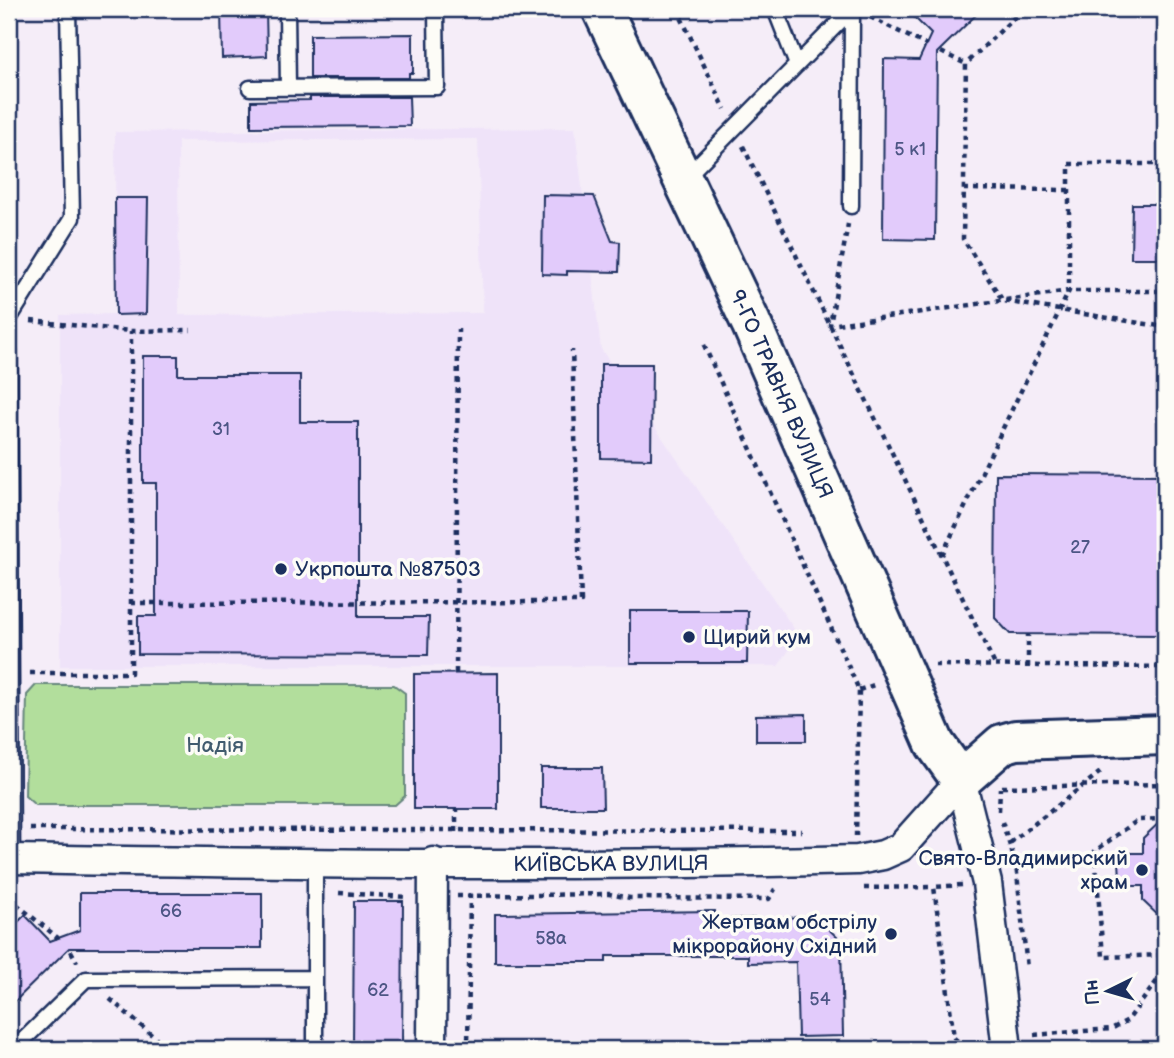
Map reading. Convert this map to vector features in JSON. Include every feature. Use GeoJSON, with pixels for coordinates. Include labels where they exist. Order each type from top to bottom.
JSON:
{"type":"FeatureCollection","features":[{"type":"Feature","properties":{"kind":"street","name":"9-ГО ТРАВНЯ ВУЛИЦЯ"},"geometry":{"type":"LineString","coordinates":[[602,9],[751,323],[907,674],[935,744],[961,780]]}},
{"type":"Feature","properties":{"kind":"street","name":"КИЇВСЬКА ВУЛИЦЯ"},"geometry":{"type":"LineString","coordinates":[[10,859],[315,864],[670,864],[858,860],[901,847],[961,780],[1002,744],[1016,740],[1165,735]]}},
{"type":"Feature","properties":{"kind":"street"},"geometry":{"type":"LineString","coordinates":[[961,780],[987,883],[1007,1049]]}},
{"type":"Feature","properties":{"kind":"street"},"geometry":{"type":"LineString","coordinates":[[432,1049],[433,862]]}},
{"type":"Feature","properties":{"kind":"lane"},"geometry":{"type":"LineString","coordinates":[[16,320],[72,218],[68,9]]}},
{"type":"Feature","properties":{"kind":"lane"},"geometry":{"type":"LineString","coordinates":[[287,9],[288,88]]}},
{"type":"Feature","properties":{"kind":"lane"},"geometry":{"type":"LineString","coordinates":[[250,88],[437,87],[436,9]]}},
{"type":"Feature","properties":{"kind":"lane"},"geometry":{"type":"LineString","coordinates":[[775,9],[797,65]]}},
{"type":"Feature","properties":{"kind":"lane"},"geometry":{"type":"LineString","coordinates":[[682,181],[797,65],[857,11]]}},
{"type":"Feature","properties":{"kind":"lane"},"geometry":{"type":"LineString","coordinates":[[851,206],[857,11]]}},
{"type":"Feature","properties":{"kind":"lane"},"geometry":{"type":"LineString","coordinates":[[9,349],[10,859]]}},
{"type":"Feature","properties":{"kind":"lane"},"geometry":{"type":"LineString","coordinates":[[315,864],[315,1049]]}},
{"type":"Feature","properties":{"kind":"lane"},"geometry":{"type":"LineString","coordinates":[[14,1049],[86,979],[315,978]]}},
{"type":"Feature","properties":{"kind":"path"},"geometry":{"type":"LineString","coordinates":[[677,9],[996,667]]}},
{"type":"Feature","properties":{"kind":"path"},"geometry":{"type":"LineString","coordinates":[[1023,9],[966,64],[963,239],[1003,301],[1165,327]]}},
{"type":"Feature","properties":{"kind":"path"},"geometry":{"type":"LineString","coordinates":[[942,555],[1069,291],[1069,164],[1165,164],[1164,9]]}},
{"type":"Feature","properties":{"kind":"path"},"geometry":{"type":"LineString","coordinates":[[857,11],[926,45]]}},
{"type":"Feature","properties":{"kind":"path"},"geometry":{"type":"LineString","coordinates":[[941,52],[966,64]]}},
{"type":"Feature","properties":{"kind":"path"},"geometry":{"type":"LineString","coordinates":[[964,189],[1069,190]]}},
{"type":"Feature","properties":{"kind":"path"},"geometry":{"type":"LineString","coordinates":[[830,325],[851,206]]}},
{"type":"Feature","properties":{"kind":"path"},"geometry":{"type":"LineString","coordinates":[[830,325],[1069,291],[1165,291]]}},
{"type":"Feature","properties":{"kind":"path"},"geometry":{"type":"LineString","coordinates":[[16,320],[131,331],[191,330]]}},
{"type":"Feature","properties":{"kind":"path"},"geometry":{"type":"LineString","coordinates":[[456,673],[458,328]]}},
{"type":"Feature","properties":{"kind":"path"},"geometry":{"type":"LineString","coordinates":[[11,673],[131,673],[131,331]]}},
{"type":"Feature","properties":{"kind":"path"},"geometry":{"type":"LineString","coordinates":[[704,345],[859,690],[855,831],[858,888]]}},
{"type":"Feature","properties":{"kind":"path"},"geometry":{"type":"LineString","coordinates":[[131,603],[581,602],[572,349]]}},
{"type":"Feature","properties":{"kind":"path"},"geometry":{"type":"LineString","coordinates":[[1028,634],[1028,667]]}},
{"type":"Feature","properties":{"kind":"path"},"geometry":{"type":"LineString","coordinates":[[907,674],[935,665],[1165,667]]}},
{"type":"Feature","properties":{"kind":"path"},"geometry":{"type":"LineString","coordinates":[[1010,843],[1085,784]]}},
{"type":"Feature","properties":{"kind":"path"},"geometry":{"type":"LineString","coordinates":[[1001,787],[1165,784]]}},
{"type":"Feature","properties":{"kind":"path"},"geometry":{"type":"LineString","coordinates":[[456,809],[456,832]]}},
{"type":"Feature","properties":{"kind":"path"},"geometry":{"type":"LineString","coordinates":[[1164,955],[1103,957],[1094,850],[1138,820],[1165,819]]}},
{"type":"Feature","properties":{"kind":"path"},"geometry":{"type":"LineString","coordinates":[[11,828],[456,832],[814,831]]}},
{"type":"Feature","properties":{"kind":"path"},"geometry":{"type":"LineString","coordinates":[[842,831],[855,831]]}},
{"type":"Feature","properties":{"kind":"path"},"geometry":{"type":"LineString","coordinates":[[967,1049],[954,1038],[934,887],[1019,881]]}},
{"type":"Feature","properties":{"kind":"path"},"geometry":{"type":"LineString","coordinates":[[468,1049],[470,895]]}},
{"type":"Feature","properties":{"kind":"path"},"geometry":{"type":"LineString","coordinates":[[9,898],[58,938]]}},
{"type":"Feature","properties":{"kind":"path"},"geometry":{"type":"LineString","coordinates":[[1034,1035],[1111,1029],[1128,1020],[1162,974],[1164,955],[1161,914]]}},
{"type":"Feature","properties":{"kind":"path"},"geometry":{"type":"LineString","coordinates":[[86,979],[168,1049]]}},
{"type":"Feature","properties":{"kind":"shaded area"},"geometry":{"type":"Polygon","coordinates":[[[575,128],[601,349],[799,636],[778,666],[60,666],[60,315],[116,314],[115,132],[575,128]],[[478,139],[178,141],[179,315],[483,313],[478,139]]]}},
{"type":"Feature","properties":{"kind":"green space","name":"Надія"},"geometry":{"type":"Polygon","coordinates":[[[36,685],[394,685],[405,693],[405,796],[395,805],[35,805],[25,796],[27,695],[36,685]]]}},
{"type":"Feature","properties":{"kind":"building"},"geometry":{"type":"Polygon","coordinates":[[[221,9],[266,9],[267,56],[222,58],[221,9]]]}},
{"type":"Feature","properties":{"kind":"building"},"geometry":{"type":"Polygon","coordinates":[[[906,9],[982,9],[937,53],[935,240],[883,239],[884,59],[919,60],[931,34],[906,9]]]}},
{"type":"Feature","properties":{"kind":"building"},"geometry":{"type":"Polygon","coordinates":[[[413,34],[413,73],[409,73],[409,78],[310,78],[310,35],[413,34]]]}},
{"type":"Feature","properties":{"kind":"building"},"geometry":{"type":"Polygon","coordinates":[[[310,97],[409,97],[410,126],[251,127],[251,101],[310,100],[310,97]]]}},
{"type":"Feature","properties":{"kind":"building"},"geometry":{"type":"Polygon","coordinates":[[[543,195],[594,196],[612,241],[620,242],[619,272],[567,271],[567,275],[542,274],[543,195]]]}},
{"type":"Feature","properties":{"kind":"building"},"geometry":{"type":"Polygon","coordinates":[[[115,198],[148,198],[146,314],[116,315],[115,198]]]}},
{"type":"Feature","properties":{"kind":"building"},"geometry":{"type":"Polygon","coordinates":[[[1132,204],[1165,204],[1165,258],[1131,258],[1132,204]]]}},
{"type":"Feature","properties":{"kind":"building"},"geometry":{"type":"Polygon","coordinates":[[[143,356],[178,356],[178,375],[300,375],[300,422],[358,422],[358,617],[429,617],[428,655],[138,654],[138,616],[156,616],[156,483],[143,483],[143,356]]]}},
{"type":"Feature","properties":{"kind":"building"},"geometry":{"type":"Polygon","coordinates":[[[601,364],[652,364],[651,459],[601,458],[601,364]]]}},
{"type":"Feature","properties":{"kind":"building"},"geometry":{"type":"Polygon","coordinates":[[[996,474],[1165,475],[1165,635],[1010,634],[995,618],[996,474]]]}},
{"type":"Feature","properties":{"kind":"building"},"geometry":{"type":"Polygon","coordinates":[[[630,611],[748,611],[747,663],[630,663],[630,611]]]}},
{"type":"Feature","properties":{"kind":"building"},"geometry":{"type":"Polygon","coordinates":[[[498,673],[498,809],[414,809],[414,674],[498,673]]]}},
{"type":"Feature","properties":{"kind":"building"},"geometry":{"type":"Polygon","coordinates":[[[806,714],[806,741],[756,741],[756,715],[806,714]]]}},
{"type":"Feature","properties":{"kind":"building"},"geometry":{"type":"Polygon","coordinates":[[[541,768],[602,768],[603,808],[541,808],[541,768]]]}},
{"type":"Feature","properties":{"kind":"building","name":"Свято-Владимирский храм"},"geometry":{"type":"Polygon","coordinates":[[[1165,817],[1165,922],[1143,901],[1143,886],[1127,886],[1120,878],[1119,861],[1127,853],[1143,853],[1143,838],[1165,817]]]}},
{"type":"Feature","properties":{"kind":"building"},"geometry":{"type":"Polygon","coordinates":[[[80,893],[262,893],[262,948],[69,948],[9,1007],[9,931],[25,915],[50,941],[80,930],[80,893]]]}},
{"type":"Feature","properties":{"kind":"building"},"geometry":{"type":"Polygon","coordinates":[[[354,901],[403,901],[402,1049],[353,1049],[354,901]]]}},
{"type":"Feature","properties":{"kind":"building"},"geometry":{"type":"Polygon","coordinates":[[[715,911],[715,919],[816,917],[841,941],[843,1036],[798,1037],[796,962],[748,963],[748,956],[606,956],[606,962],[495,962],[495,914],[715,911]]]}},
{"type":"Feature","properties":{"kind":"place","name":"Укрпошта №87503"},"geometry":{"type":"Point","coordinates":[281,569]}},
{"type":"Feature","properties":{"kind":"place","name":"Щирий кум"},"geometry":{"type":"Point","coordinates":[689,637]}},
{"type":"Feature","properties":{"kind":"place","name":"Свято-Владимирский храм"},"geometry":{"type":"Point","coordinates":[1142,870]}},
{"type":"Feature","properties":{"kind":"place","name":"Жертвам обстрілу мікрорайону Східний"},"geometry":{"type":"Point","coordinates":[891,934]}}]}
